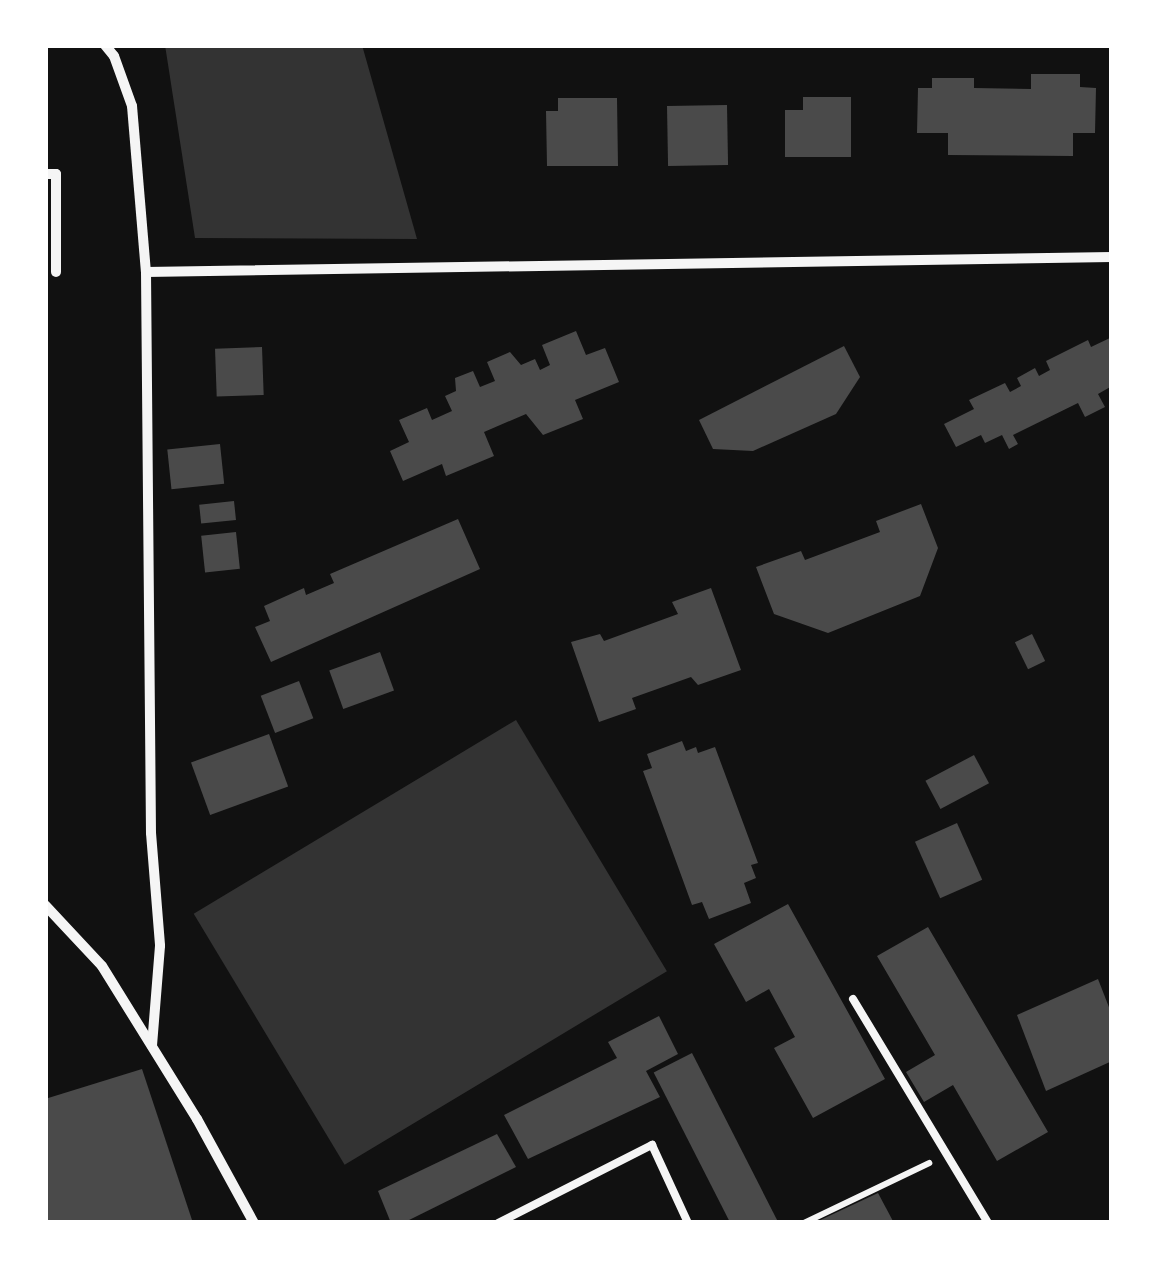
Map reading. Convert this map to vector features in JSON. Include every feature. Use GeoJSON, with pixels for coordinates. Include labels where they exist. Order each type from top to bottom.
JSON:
{"type":"FeatureCollection","features":[{"type":"Feature","properties":{"kind":"street"},"geometry":{"type":"LineString","coordinates":[[105,45],[114,56],[132,106],[146,272],[151,833],[160,946],[152,1046]]}},
{"type":"Feature","properties":{"kind":"street"},"geometry":{"type":"LineString","coordinates":[[45,174],[56,174],[56,272]]}},
{"type":"Feature","properties":{"kind":"street"},"geometry":{"type":"LineString","coordinates":[[146,272],[1112,257]]}},
{"type":"Feature","properties":{"kind":"street"},"geometry":{"type":"LineString","coordinates":[[45,905],[102,966],[254,1223]]}},
{"type":"Feature","properties":{"kind":"lane"},"geometry":{"type":"LineString","coordinates":[[853,999],[988,1223]]}},
{"type":"Feature","properties":{"kind":"lane"},"geometry":{"type":"LineString","coordinates":[[498,1223],[652,1146],[688,1223]]}},
{"type":"Feature","properties":{"kind":"path"},"geometry":{"type":"LineString","coordinates":[[804,1223],[947,1155]]}},
{"type":"Feature","properties":{"kind":"shaded area"},"geometry":{"type":"Polygon","coordinates":[[[165,45],[362,45],[417,239],[195,238],[165,45]]]}},
{"type":"Feature","properties":{"kind":"shaded area"},"geometry":{"type":"Polygon","coordinates":[[[516,720],[667,971],[345,1165],[194,914],[516,720]]]}},
{"type":"Feature","properties":{"kind":"building"},"geometry":{"type":"Polygon","coordinates":[[[1031,74],[1080,74],[1080,87],[1096,88],[1095,133],[1073,133],[1073,156],[948,155],[948,133],[917,133],[918,88],[932,88],[932,78],[974,78],[974,88],[1031,89],[1031,74]]]}},
{"type":"Feature","properties":{"kind":"building"},"geometry":{"type":"Polygon","coordinates":[[[803,97],[851,97],[851,157],[785,157],[785,110],[803,110],[803,97]]]}},
{"type":"Feature","properties":{"kind":"building"},"geometry":{"type":"Polygon","coordinates":[[[558,98],[617,98],[618,166],[547,166],[546,111],[558,111],[558,98]]]}},
{"type":"Feature","properties":{"kind":"building"},"geometry":{"type":"Polygon","coordinates":[[[727,105],[728,165],[668,166],[667,106],[727,105]]]}},
{"type":"Feature","properties":{"kind":"building"},"geometry":{"type":"Polygon","coordinates":[[[576,331],[586,355],[605,348],[619,382],[575,400],[583,419],[543,435],[526,414],[484,432],[494,456],[446,476],[442,464],[403,481],[390,451],[409,442],[399,420],[427,408],[432,420],[452,411],[445,396],[456,391],[455,378],[473,371],[480,387],[495,381],[487,362],[510,352],[521,365],[535,359],[540,370],[550,365],[542,345],[576,331]]]}},
{"type":"Feature","properties":{"kind":"building"},"geometry":{"type":"Polygon","coordinates":[[[1112,337],[1112,386],[1098,394],[1105,407],[1085,417],[1078,403],[1013,435],[1018,444],[1009,449],[1002,435],[985,443],[981,435],[956,447],[944,424],[974,409],[969,400],[1005,383],[1010,392],[1021,386],[1017,378],[1035,368],[1039,376],[1050,370],[1046,361],[1088,340],[1091,347],[1112,337]]]}},
{"type":"Feature","properties":{"kind":"building"},"geometry":{"type":"Polygon","coordinates":[[[844,346],[860,377],[836,414],[753,451],[713,449],[699,420],[844,346]]]}},
{"type":"Feature","properties":{"kind":"building"},"geometry":{"type":"Polygon","coordinates":[[[262,347],[264,395],[217,397],[215,349],[262,347]]]}},
{"type":"Feature","properties":{"kind":"building"},"geometry":{"type":"Polygon","coordinates":[[[220,444],[224,484],[171,489],[167,450],[220,444]]]}},
{"type":"Feature","properties":{"kind":"building"},"geometry":{"type":"Polygon","coordinates":[[[234,501],[236,520],[201,524],[199,505],[234,501]]]}},
{"type":"Feature","properties":{"kind":"building"},"geometry":{"type":"Polygon","coordinates":[[[921,504],[938,548],[920,596],[828,633],[774,614],[756,567],[801,551],[805,560],[880,532],[876,521],[921,504]]]}},
{"type":"Feature","properties":{"kind":"building"},"geometry":{"type":"Polygon","coordinates":[[[458,519],[480,569],[271,662],[255,627],[270,621],[264,606],[304,588],[306,595],[334,583],[330,574],[458,519]]]}},
{"type":"Feature","properties":{"kind":"building"},"geometry":{"type":"Polygon","coordinates":[[[236,532],[240,569],[205,572],[201,536],[236,532]]]}},
{"type":"Feature","properties":{"kind":"building"},"geometry":{"type":"Polygon","coordinates":[[[711,588],[741,670],[698,685],[691,677],[632,698],[636,709],[599,722],[571,642],[600,634],[604,641],[678,614],[672,602],[711,588]]]}},
{"type":"Feature","properties":{"kind":"building"},"geometry":{"type":"Polygon","coordinates":[[[1032,634],[1045,661],[1028,669],[1015,642],[1032,634]]]}},
{"type":"Feature","properties":{"kind":"building"},"geometry":{"type":"Polygon","coordinates":[[[380,652],[394,691],[343,709],[329,670],[380,652]]]}},
{"type":"Feature","properties":{"kind":"building"},"geometry":{"type":"Polygon","coordinates":[[[299,681],[313,718],[275,733],[261,696],[299,681]]]}},
{"type":"Feature","properties":{"kind":"building"},"geometry":{"type":"Polygon","coordinates":[[[269,734],[288,787],[210,815],[191,762],[269,734]]]}},
{"type":"Feature","properties":{"kind":"building"},"geometry":{"type":"Polygon","coordinates":[[[682,741],[686,751],[696,747],[698,753],[715,747],[758,863],[751,865],[756,878],[744,883],[751,903],[709,919],[702,902],[692,905],[643,771],[652,768],[647,754],[682,741]]]}},
{"type":"Feature","properties":{"kind":"building"},"geometry":{"type":"Polygon","coordinates":[[[974,755],[989,783],[940,809],[925,781],[974,755]]]}},
{"type":"Feature","properties":{"kind":"building"},"geometry":{"type":"Polygon","coordinates":[[[957,823],[982,880],[940,898],[915,842],[957,823]]]}},
{"type":"Feature","properties":{"kind":"building"},"geometry":{"type":"Polygon","coordinates":[[[788,904],[885,1079],[813,1118],[774,1048],[795,1037],[769,989],[746,1002],[714,944],[788,904]]]}},
{"type":"Feature","properties":{"kind":"building"},"geometry":{"type":"Polygon","coordinates":[[[928,927],[1048,1132],[997,1161],[953,1085],[924,1102],[906,1072],[935,1055],[877,956],[928,927]]]}},
{"type":"Feature","properties":{"kind":"building"},"geometry":{"type":"Polygon","coordinates":[[[1098,979],[1112,1015],[1112,1061],[1046,1091],[1017,1015],[1098,979]]]}},
{"type":"Feature","properties":{"kind":"building"},"geometry":{"type":"Polygon","coordinates":[[[659,1016],[678,1054],[646,1071],[660,1097],[528,1159],[504,1115],[617,1058],[608,1042],[659,1016]]]}},
{"type":"Feature","properties":{"kind":"building"},"geometry":{"type":"Polygon","coordinates":[[[692,1053],[779,1223],[730,1223],[654,1073],[692,1053]]]}},
{"type":"Feature","properties":{"kind":"building"},"geometry":{"type":"Polygon","coordinates":[[[142,1069],[193,1223],[45,1223],[45,1099],[142,1069]]]}},
{"type":"Feature","properties":{"kind":"building"},"geometry":{"type":"Polygon","coordinates":[[[497,1134],[516,1167],[403,1223],[391,1223],[378,1191],[497,1134]]]}},
{"type":"Feature","properties":{"kind":"building"},"geometry":{"type":"Polygon","coordinates":[[[878,1193],[894,1223],[814,1223],[878,1193]]]}}]}
